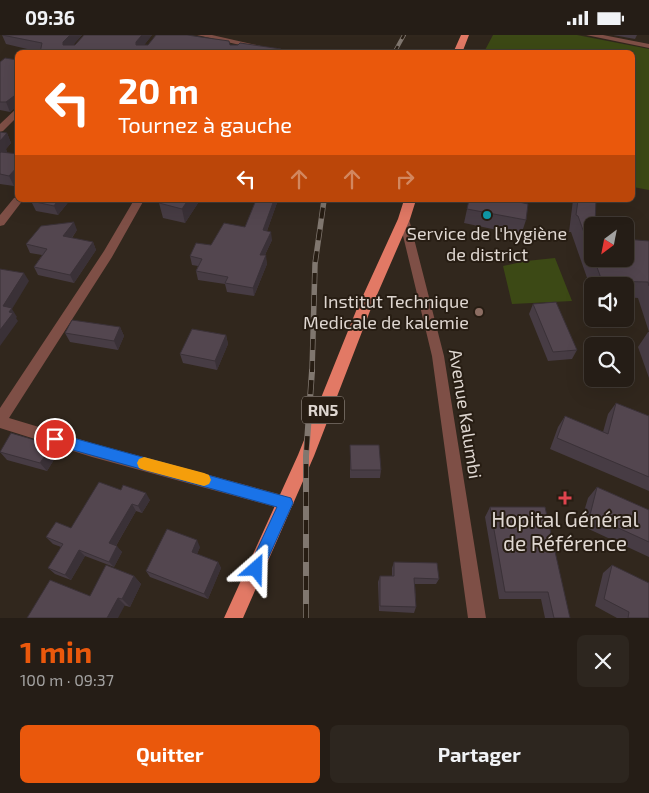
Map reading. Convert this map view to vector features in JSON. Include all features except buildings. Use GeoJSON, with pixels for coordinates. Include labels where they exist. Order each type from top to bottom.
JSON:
{"type":"FeatureCollection","features":[{"type":"Feature","properties":{"kind":"highway"},"geometry":{"type":"LineString","coordinates":[[458,50],[465,35]]}},
{"type":"Feature","properties":{"kind":"highway","name":"RN5"},"geometry":{"type":"LineString","coordinates":[[233,618],[306,456],[362,311],[404,219],[409,202]]}},
{"type":"Feature","properties":{"kind":"street"},"geometry":{"type":"LineString","coordinates":[[201,35],[274,50]]}},
{"type":"Feature","properties":{"kind":"street"},"geometry":{"type":"LineString","coordinates":[[590,35],[649,46]]}},
{"type":"Feature","properties":{"kind":"street"},"geometry":{"type":"LineString","coordinates":[[237,50],[241,43]]}},
{"type":"Feature","properties":{"kind":"street"},"geometry":{"type":"LineString","coordinates":[[0,129],[15,113]]}},
{"type":"Feature","properties":{"kind":"street"},"geometry":{"type":"LineString","coordinates":[[138,202],[108,254],[0,421],[92,451],[286,503]]}},
{"type":"Feature","properties":{"kind":"street"},"geometry":{"type":"LineString","coordinates":[[0,205],[15,203]]}},
{"type":"Feature","properties":{"kind":"street"},"geometry":{"type":"LineString","coordinates":[[0,222],[15,203]]}},
{"type":"Feature","properties":{"kind":"street","name":"Avenue Kalumbi"},"geometry":{"type":"LineString","coordinates":[[404,219],[438,355],[477,618]]}},
{"type":"Feature","properties":{"kind":"green space"},"geometry":{"type":"Polygon","coordinates":[[[493,35],[577,35],[649,49],[649,190],[635,187],[635,50],[485,50],[493,35]]]}},
{"type":"Feature","properties":{"kind":"green space"},"geometry":{"type":"Polygon","coordinates":[[[555,258],[572,301],[512,304],[503,266],[555,258]]]}},
{"type":"Feature","properties":{"kind":"railway"},"geometry":{"type":"LineString","coordinates":[[396,50],[404,35]]}},
{"type":"Feature","properties":{"kind":"railway"},"geometry":{"type":"LineString","coordinates":[[312,372],[315,264],[324,202]]}},
{"type":"Feature","properties":{"kind":"railway"},"geometry":{"type":"LineString","coordinates":[[306,618],[306,456],[312,371]]}},
{"type":"Feature","properties":{"kind":"slow traffic"},"geometry":{"type":"LineString","coordinates":[[144,463],[204,480]]}},
{"type":"Feature","properties":{"kind":"place","name":"Service de l'hygiène de district"},"geometry":{"type":"Point","coordinates":[487,215]}},
{"type":"Feature","properties":{"kind":"place","name":"Institut Technique Medicale de kalemie"},"geometry":{"type":"Point","coordinates":[479,312]}},
{"type":"Feature","properties":{"kind":"place","name":"Hopital Général de Référence"},"geometry":{"type":"Point","coordinates":[565,498]}},
{"type":"Feature","properties":{"kind":"route"},"geometry":{"type":"LineString","coordinates":[[55,439],[92,451],[159,467],[286,503],[256,569]]}}]}
